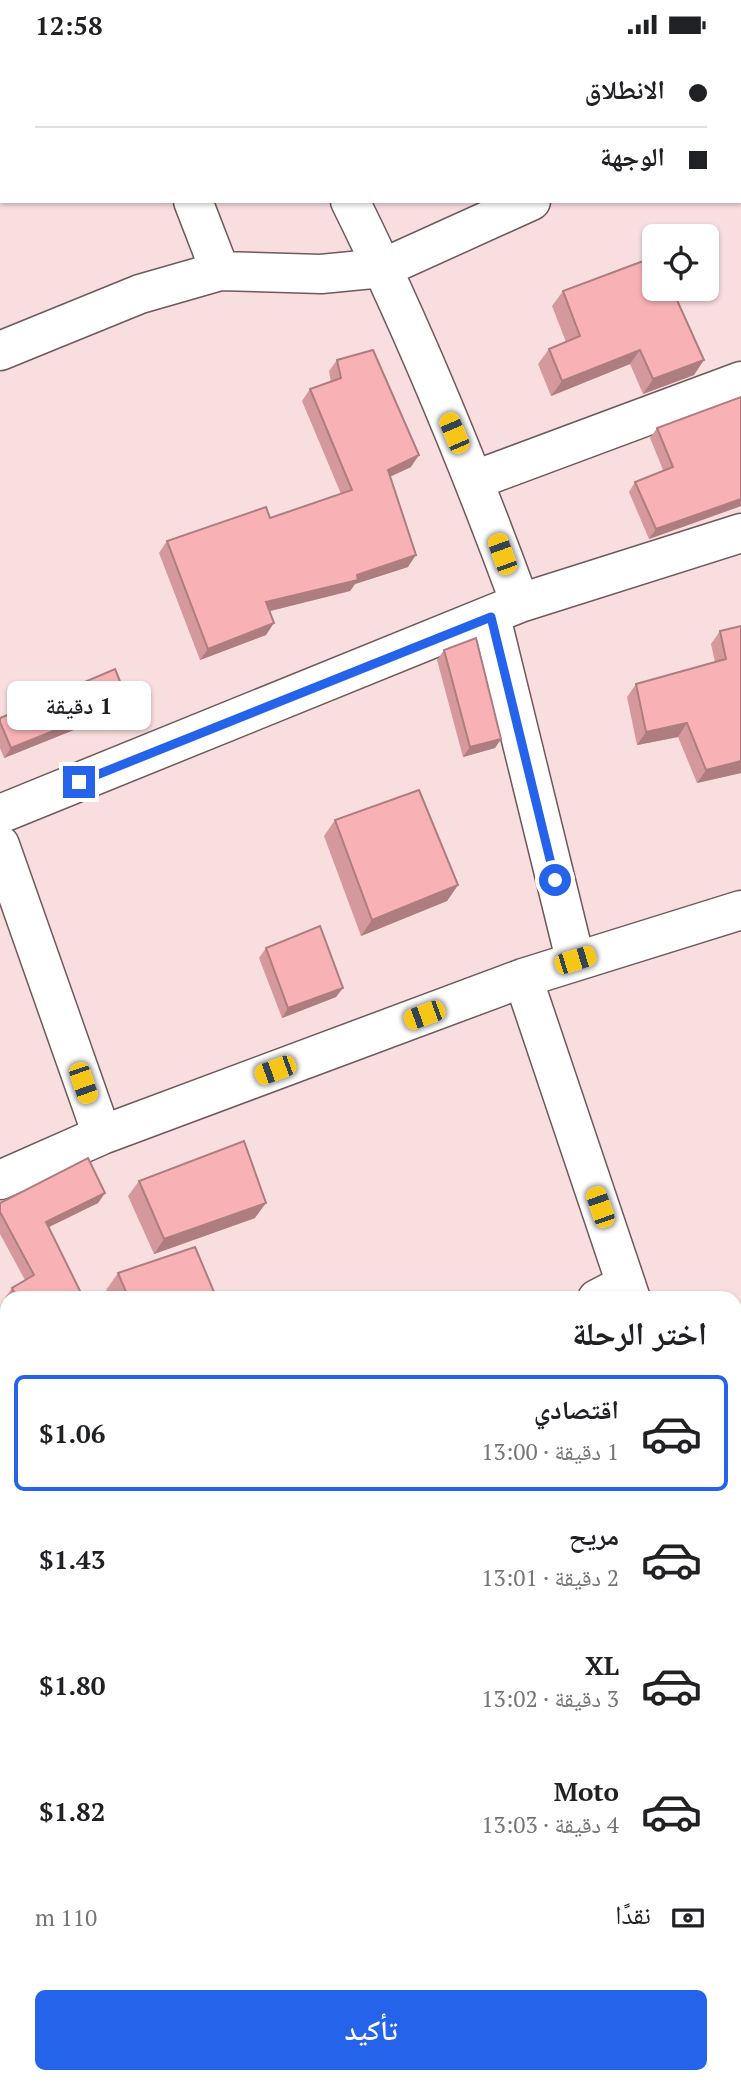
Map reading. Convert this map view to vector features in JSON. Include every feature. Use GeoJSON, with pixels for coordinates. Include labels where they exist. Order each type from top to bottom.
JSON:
{"type":"FeatureCollection","features":[{"type":"Feature","properties":{"kind":"street"},"geometry":{"type":"LineString","coordinates":[[351,203],[383,268],[475,480],[506,610],[575,960]]}},
{"type":"Feature","properties":{"kind":"street"},"geometry":{"type":"LineString","coordinates":[[0,351],[140,294],[220,271],[321,274],[383,268],[527,203]]}},
{"type":"Feature","properties":{"kind":"street"},"geometry":{"type":"LineString","coordinates":[[204,206],[220,271]]}},
{"type":"Feature","properties":{"kind":"street"},"geometry":{"type":"LineString","coordinates":[[475,480],[741,381]]}},
{"type":"Feature","properties":{"kind":"street"},"geometry":{"type":"LineString","coordinates":[[0,814],[506,610],[741,533]]}},
{"type":"Feature","properties":{"kind":"street"},"geometry":{"type":"LineString","coordinates":[[0,845],[102,1135]]}},
{"type":"Feature","properties":{"kind":"street"},"geometry":{"type":"LineString","coordinates":[[0,1180],[102,1135],[523,978],[741,910]]}},
{"type":"Feature","properties":{"kind":"street"},"geometry":{"type":"LineString","coordinates":[[523,978],[617,1291]]}},
{"type":"Feature","properties":{"kind":"building"},"geometry":{"type":"Polygon","coordinates":[[[642,261],[642,301],[677,301],[704,360],[653,379],[640,350],[562,381],[549,349],[580,336],[563,291],[642,261]]]}},
{"type":"Feature","properties":{"kind":"building"},"geometry":{"type":"Polygon","coordinates":[[[373,350],[419,455],[388,470],[416,555],[357,575],[358,580],[266,602],[274,623],[208,649],[167,541],[266,507],[270,518],[352,490],[310,389],[341,378],[337,360],[373,350]]]}},
{"type":"Feature","properties":{"kind":"building"},"geometry":{"type":"Polygon","coordinates":[[[741,397],[741,499],[656,529],[635,482],[673,467],[657,428],[741,397]]]}},
{"type":"Feature","properties":{"kind":"building"},"geometry":{"type":"Polygon","coordinates":[[[741,626],[741,761],[706,770],[687,723],[646,732],[636,684],[726,659],[720,631],[741,626]]]}},
{"type":"Feature","properties":{"kind":"building"},"geometry":{"type":"Polygon","coordinates":[[[476,638],[501,739],[470,747],[444,650],[476,638]]]}},
{"type":"Feature","properties":{"kind":"building"},"geometry":{"type":"Polygon","coordinates":[[[115,669],[128,701],[11,748],[0,718],[115,669]]]}},
{"type":"Feature","properties":{"kind":"building"},"geometry":{"type":"Polygon","coordinates":[[[419,790],[458,885],[372,920],[335,820],[419,790]]]}},
{"type":"Feature","properties":{"kind":"building"},"geometry":{"type":"Polygon","coordinates":[[[320,926],[343,988],[288,1008],[266,948],[320,926]]]}},
{"type":"Feature","properties":{"kind":"building"},"geometry":{"type":"Polygon","coordinates":[[[244,1141],[266,1203],[164,1239],[139,1181],[244,1141]]]}},
{"type":"Feature","properties":{"kind":"building"},"geometry":{"type":"Polygon","coordinates":[[[88,1158],[105,1193],[46,1222],[80,1291],[13,1291],[12,1288],[34,1275],[0,1212],[0,1203],[88,1158]]]}},
{"type":"Feature","properties":{"kind":"building"},"geometry":{"type":"Polygon","coordinates":[[[195,1247],[214,1291],[126,1291],[118,1273],[195,1247]]]}},
{"type":"Feature","properties":{"kind":"route"},"geometry":{"type":"LineString","coordinates":[[79,782],[491,617],[555,880]]}}]}
